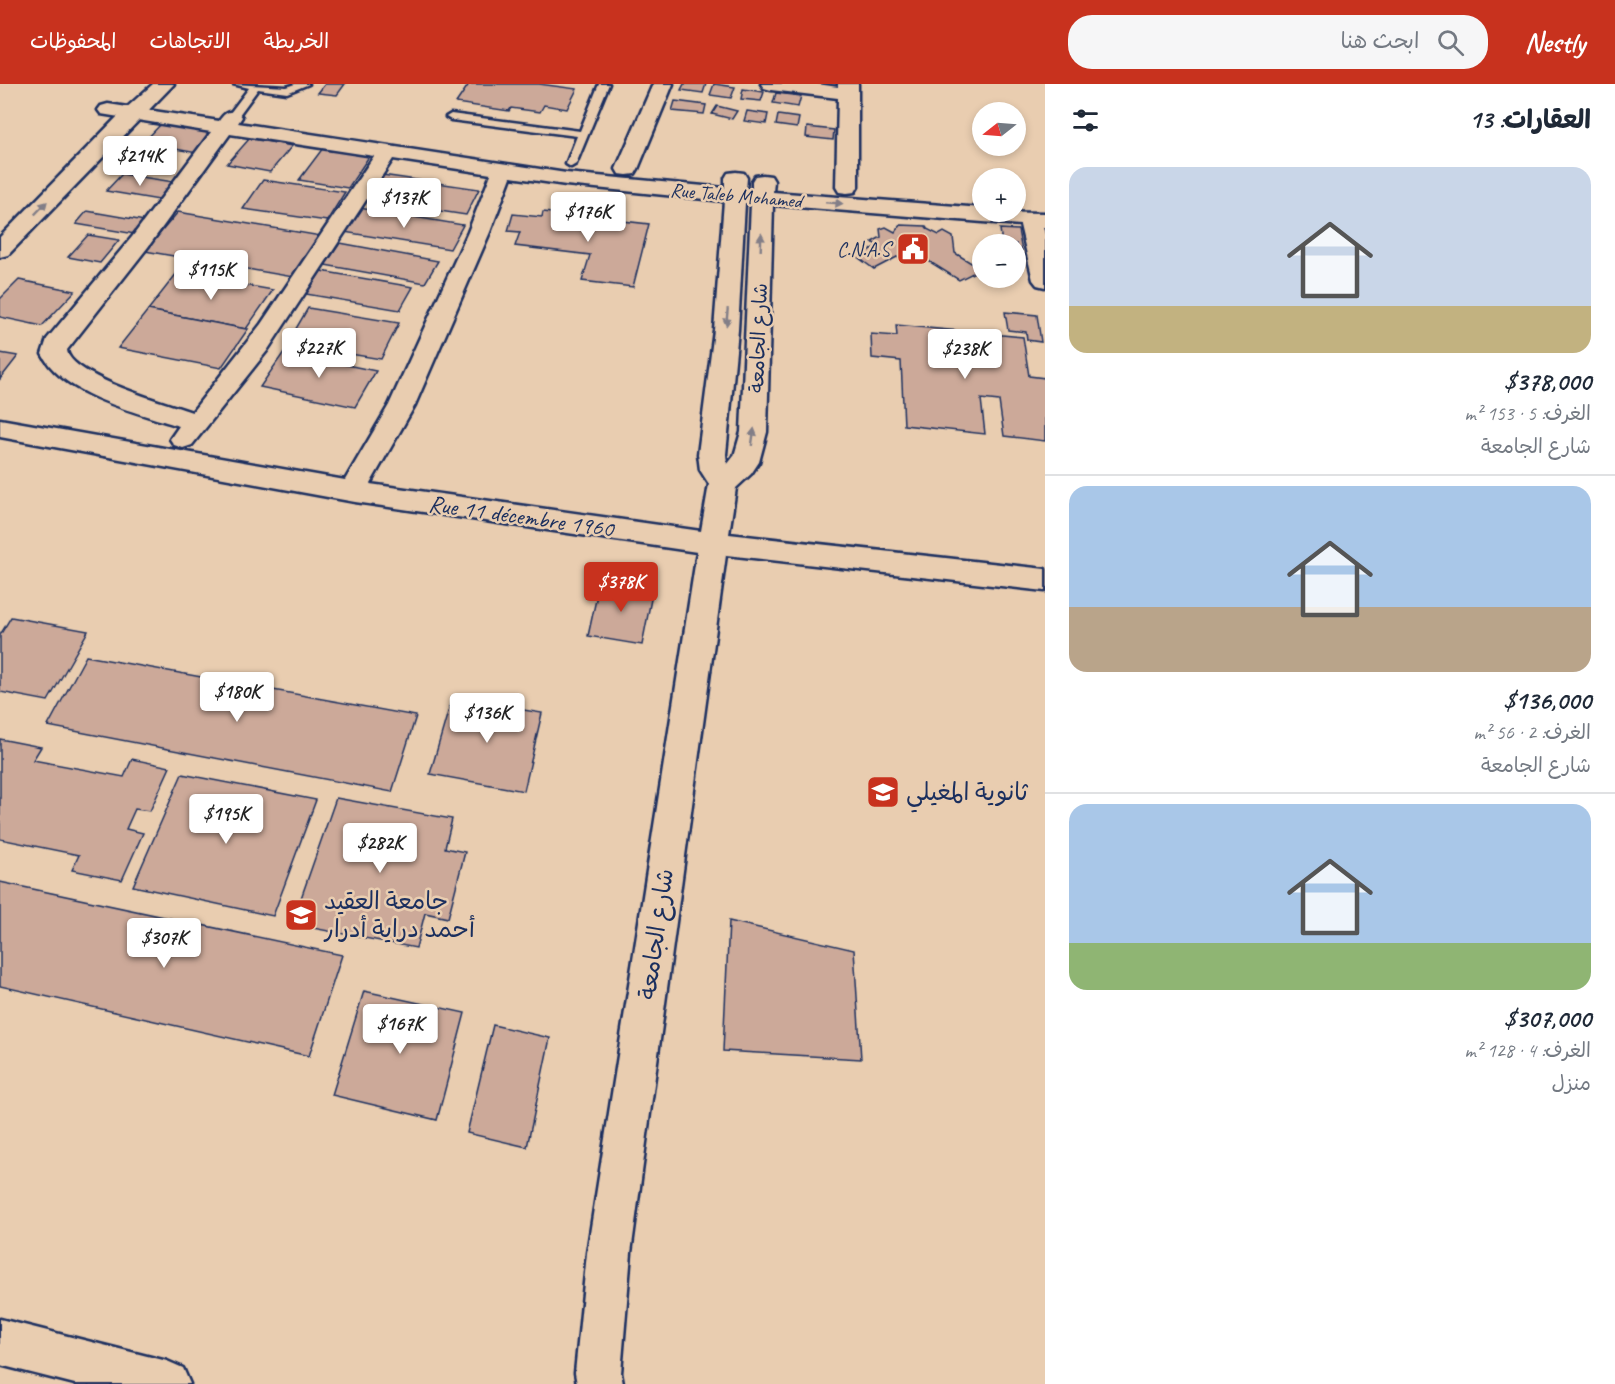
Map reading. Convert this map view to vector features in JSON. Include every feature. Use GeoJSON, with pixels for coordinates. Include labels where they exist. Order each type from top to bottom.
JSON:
{"type":"FeatureCollection","features":[{"type":"Feature","properties":{"kind":"street"},"geometry":{"type":"LineString","coordinates":[[67,152],[128,102],[164,84]]}},
{"type":"Feature","properties":{"kind":"street"},"geometry":{"type":"LineString","coordinates":[[627,169],[663,84]]}},
{"type":"Feature","properties":{"kind":"street"},"geometry":{"type":"LineString","coordinates":[[771,84],[848,89],[847,187]]}},
{"type":"Feature","properties":{"kind":"street"},"geometry":{"type":"LineString","coordinates":[[0,250],[128,102]]}},
{"type":"Feature","properties":{"kind":"street","name":"Rue Taleb Mohamed"},"geometry":{"type":"LineString","coordinates":[[128,102],[387,153],[503,171],[569,172],[627,169],[736,187]]}},
{"type":"Feature","properties":{"kind":"street"},"geometry":{"type":"LineString","coordinates":[[197,423],[91,385],[61,366],[55,356],[56,345],[140,242],[228,122]]}},
{"type":"Feature","properties":{"kind":"street","name":"Rue Taleb Mohamed"},"geometry":{"type":"LineString","coordinates":[[228,122],[569,172],[763,189],[1037,220]]}},
{"type":"Feature","properties":{"kind":"street"},"geometry":{"type":"LineString","coordinates":[[164,460],[197,423],[281,314],[349,205],[387,153]]}},
{"type":"Feature","properties":{"kind":"street"},"geometry":{"type":"LineString","coordinates":[[353,490],[402,405],[479,232],[503,171]]}},
{"type":"Feature","properties":{"kind":"street","name":"شارع الجامعة"},"geometry":{"type":"LineString","coordinates":[[600,1384],[598,1373],[609,1253],[723,484],[714,470],[712,454],[726,330],[736,187]]}},
{"type":"Feature","properties":{"kind":"street","name":"Rue Taleb Mohamed"},"geometry":{"type":"LineString","coordinates":[[763,189],[847,187],[972,197]]}},
{"type":"Feature","properties":{"kind":"street","name":"شارع الجامعة"},"geometry":{"type":"LineString","coordinates":[[723,484],[739,472],[750,456],[754,432],[763,189]]}},
{"type":"Feature","properties":{"kind":"street"},"geometry":{"type":"LineString","coordinates":[[1026,200],[1045,200]]}},
{"type":"Feature","properties":{"kind":"street"},"geometry":{"type":"LineString","coordinates":[[1037,220],[1045,279]]}},
{"type":"Feature","properties":{"kind":"street","name":"Rue 11 décembre 1960"},"geometry":{"type":"LineString","coordinates":[[0,428],[164,460],[492,513],[713,543],[1045,580]]}},
{"type":"Feature","properties":{"kind":"street"},"geometry":{"type":"LineString","coordinates":[[0,1342],[167,1384]]}},
{"type":"Feature","properties":{"kind":"lane"},"geometry":{"type":"LineString","coordinates":[[238,84],[287,90],[304,84]]}},
{"type":"Feature","properties":{"kind":"lane"},"geometry":{"type":"LineString","coordinates":[[569,172],[604,84]]}},
{"type":"Feature","properties":{"kind":"lane"},"geometry":{"type":"LineString","coordinates":[[228,122],[256,86]]}},
{"type":"Feature","properties":{"kind":"lane"},"geometry":{"type":"LineString","coordinates":[[451,117],[584,134]]}},
{"type":"Feature","properties":{"kind":"building"},"geometry":{"type":"Polygon","coordinates":[[[325,84],[345,84],[337,95],[318,93],[325,84]]]}},
{"type":"Feature","properties":{"kind":"building"},"geometry":{"type":"Polygon","coordinates":[[[469,84],[539,84],[577,89],[567,109],[544,105],[540,112],[511,108],[509,111],[456,103],[469,84]]]}},
{"type":"Feature","properties":{"kind":"building"},"geometry":{"type":"Polygon","coordinates":[[[684,84],[706,84],[703,93],[681,90],[684,84]]]}},
{"type":"Feature","properties":{"kind":"building"},"geometry":{"type":"Polygon","coordinates":[[[714,84],[735,87],[731,98],[710,95],[714,84]]]}},
{"type":"Feature","properties":{"kind":"building"},"geometry":{"type":"Polygon","coordinates":[[[743,89],[764,92],[761,101],[741,99],[743,89]]]}},
{"type":"Feature","properties":{"kind":"building"},"geometry":{"type":"Polygon","coordinates":[[[776,93],[801,96],[798,107],[773,103],[776,93]]]}},
{"type":"Feature","properties":{"kind":"building"},"geometry":{"type":"Polygon","coordinates":[[[675,101],[706,105],[704,114],[672,111],[675,101]]]}},
{"type":"Feature","properties":{"kind":"building"},"geometry":{"type":"Polygon","coordinates":[[[717,106],[737,111],[732,119],[712,114],[717,106]]]}},
{"type":"Feature","properties":{"kind":"building"},"geometry":{"type":"Polygon","coordinates":[[[747,111],[768,114],[766,124],[744,121],[747,111]]]}},
{"type":"Feature","properties":{"kind":"building"},"geometry":{"type":"Polygon","coordinates":[[[778,115],[799,118],[797,128],[776,125],[778,115]]]}},
{"type":"Feature","properties":{"kind":"building"},"geometry":{"type":"Polygon","coordinates":[[[161,124],[215,133],[197,153],[143,143],[161,124]]]}},
{"type":"Feature","properties":{"kind":"building"},"geometry":{"type":"Polygon","coordinates":[[[807,127],[834,130],[833,140],[806,137],[807,127]]]}},
{"type":"Feature","properties":{"kind":"building"},"geometry":{"type":"Polygon","coordinates":[[[250,138],[292,146],[270,172],[227,164],[250,138]]]}},
{"type":"Feature","properties":{"kind":"building"},"geometry":{"type":"Polygon","coordinates":[[[323,148],[370,155],[348,188],[299,180],[323,148]]]}},
{"type":"Feature","properties":{"kind":"building"},"geometry":{"type":"Polygon","coordinates":[[[122,174],[174,182],[159,200],[106,191],[122,174]]]}},
{"type":"Feature","properties":{"kind":"building"},"geometry":{"type":"Polygon","coordinates":[[[382,175],[479,189],[466,215],[367,200],[382,175]]]}},
{"type":"Feature","properties":{"kind":"building"},"geometry":{"type":"Polygon","coordinates":[[[263,180],[345,192],[327,221],[243,209],[263,180]]]}},
{"type":"Feature","properties":{"kind":"building"},"geometry":{"type":"Polygon","coordinates":[[[359,208],[463,225],[450,249],[344,232],[359,208]]]}},
{"type":"Feature","properties":{"kind":"building"},"geometry":{"type":"Polygon","coordinates":[[[87,211],[145,221],[135,234],[76,224],[87,211]]]}},
{"type":"Feature","properties":{"kind":"building"},"geometry":{"type":"Polygon","coordinates":[[[178,212],[321,236],[293,277],[145,251],[178,212]]]}},
{"type":"Feature","properties":{"kind":"building"},"geometry":{"type":"Polygon","coordinates":[[[543,212],[649,224],[633,287],[582,281],[590,255],[515,246],[520,232],[508,231],[513,214],[542,217],[543,212]]]}},
{"type":"Feature","properties":{"kind":"building","name":"C.N.A.S"},"geometry":{"type":"Polygon","coordinates":[[[900,225],[926,226],[927,229],[939,235],[944,232],[953,237],[955,253],[972,263],[972,274],[959,280],[927,260],[913,258],[904,262],[897,257],[874,269],[856,256],[878,246],[872,242],[881,237],[880,229],[886,227],[895,232],[900,225]]]}},
{"type":"Feature","properties":{"kind":"building"},"geometry":{"type":"Polygon","coordinates":[[[1000,229],[1018,230],[1019,234],[1001,234],[1000,229]]]}},
{"type":"Feature","properties":{"kind":"building"},"geometry":{"type":"Polygon","coordinates":[[[88,235],[119,240],[100,263],[68,257],[88,235]]]}},
{"type":"Feature","properties":{"kind":"building"},"geometry":{"type":"Polygon","coordinates":[[[340,243],[438,261],[425,283],[325,265],[340,243]]]}},
{"type":"Feature","properties":{"kind":"building"},"geometry":{"type":"Polygon","coordinates":[[[321,271],[413,287],[400,310],[306,294],[321,271]]]}},
{"type":"Feature","properties":{"kind":"building"},"geometry":{"type":"Polygon","coordinates":[[[177,273],[273,290],[246,329],[148,310],[177,273]]]}},
{"type":"Feature","properties":{"kind":"building"},"geometry":{"type":"Polygon","coordinates":[[[19,280],[75,291],[42,326],[0,317],[0,299],[19,280]]]}},
{"type":"Feature","properties":{"kind":"building"},"geometry":{"type":"Polygon","coordinates":[[[308,308],[399,323],[381,359],[287,344],[308,308]]]}},
{"type":"Feature","properties":{"kind":"building"},"geometry":{"type":"Polygon","coordinates":[[[148,310],[248,329],[221,368],[118,348],[148,310]]]}},
{"type":"Feature","properties":{"kind":"building"},"geometry":{"type":"Polygon","coordinates":[[[1005,312],[1037,315],[1041,342],[1027,340],[1026,332],[1008,330],[1005,312]]]}},
{"type":"Feature","properties":{"kind":"building"},"geometry":{"type":"Polygon","coordinates":[[[896,325],[1023,337],[1029,376],[1045,378],[1045,441],[1004,436],[999,401],[981,399],[985,434],[904,425],[901,361],[872,358],[871,334],[897,336],[896,325]]]}},
{"type":"Feature","properties":{"kind":"building"},"geometry":{"type":"Polygon","coordinates":[[[284,352],[376,371],[355,407],[260,387],[284,352]]]}},
{"type":"Feature","properties":{"kind":"building"},"geometry":{"type":"Polygon","coordinates":[[[0,353],[18,356],[0,379],[0,353]]]}},
{"type":"Feature","properties":{"kind":"building"},"geometry":{"type":"Polygon","coordinates":[[[600,581],[653,589],[642,645],[588,636],[600,581]]]}},
{"type":"Feature","properties":{"kind":"building"},"geometry":{"type":"Polygon","coordinates":[[[11,617],[88,631],[48,701],[0,692],[0,635],[11,617]]]}},
{"type":"Feature","properties":{"kind":"building"},"geometry":{"type":"Polygon","coordinates":[[[86,656],[416,716],[392,792],[48,726],[86,656]]]}},
{"type":"Feature","properties":{"kind":"building"},"geometry":{"type":"Polygon","coordinates":[[[452,698],[542,713],[524,791],[430,774],[452,698]]]}},
{"type":"Feature","properties":{"kind":"building"},"geometry":{"type":"Polygon","coordinates":[[[0,739],[41,747],[33,760],[124,777],[132,759],[170,767],[150,811],[135,809],[126,829],[143,833],[122,880],[72,870],[79,855],[0,839],[0,739]]]}},
{"type":"Feature","properties":{"kind":"building"},"geometry":{"type":"Polygon","coordinates":[[[182,774],[316,800],[273,916],[133,886],[182,774]]]}},
{"type":"Feature","properties":{"kind":"building"},"geometry":{"type":"Polygon","coordinates":[[[336,798],[452,819],[445,848],[465,852],[448,918],[425,913],[416,948],[292,924],[336,798]]]}},
{"type":"Feature","properties":{"kind":"building"},"geometry":{"type":"Polygon","coordinates":[[[0,882],[342,955],[309,1056],[0,986],[0,882]]]}},
{"type":"Feature","properties":{"kind":"building"},"geometry":{"type":"Polygon","coordinates":[[[729,921],[854,950],[861,1059],[723,1051],[729,921]]]}},
{"type":"Feature","properties":{"kind":"building"},"geometry":{"type":"Polygon","coordinates":[[[364,991],[465,1013],[437,1120],[332,1095],[364,991]]]}},
{"type":"Feature","properties":{"kind":"building"},"geometry":{"type":"Polygon","coordinates":[[[493,1025],[550,1038],[527,1147],[467,1133],[493,1025]]]}},
{"type":"Feature","properties":{"kind":"place","name":"C.N.A.S"},"geometry":{"type":"Point","coordinates":[913,249]}},
{"type":"Feature","properties":{"kind":"place","name":"ثانوية المغيلي"},"geometry":{"type":"Point","coordinates":[883,792]}},
{"type":"Feature","properties":{"kind":"place","name":"جامعة العقيد أحمد دراية أدرار"},"geometry":{"type":"Point","coordinates":[301,915]}}]}
